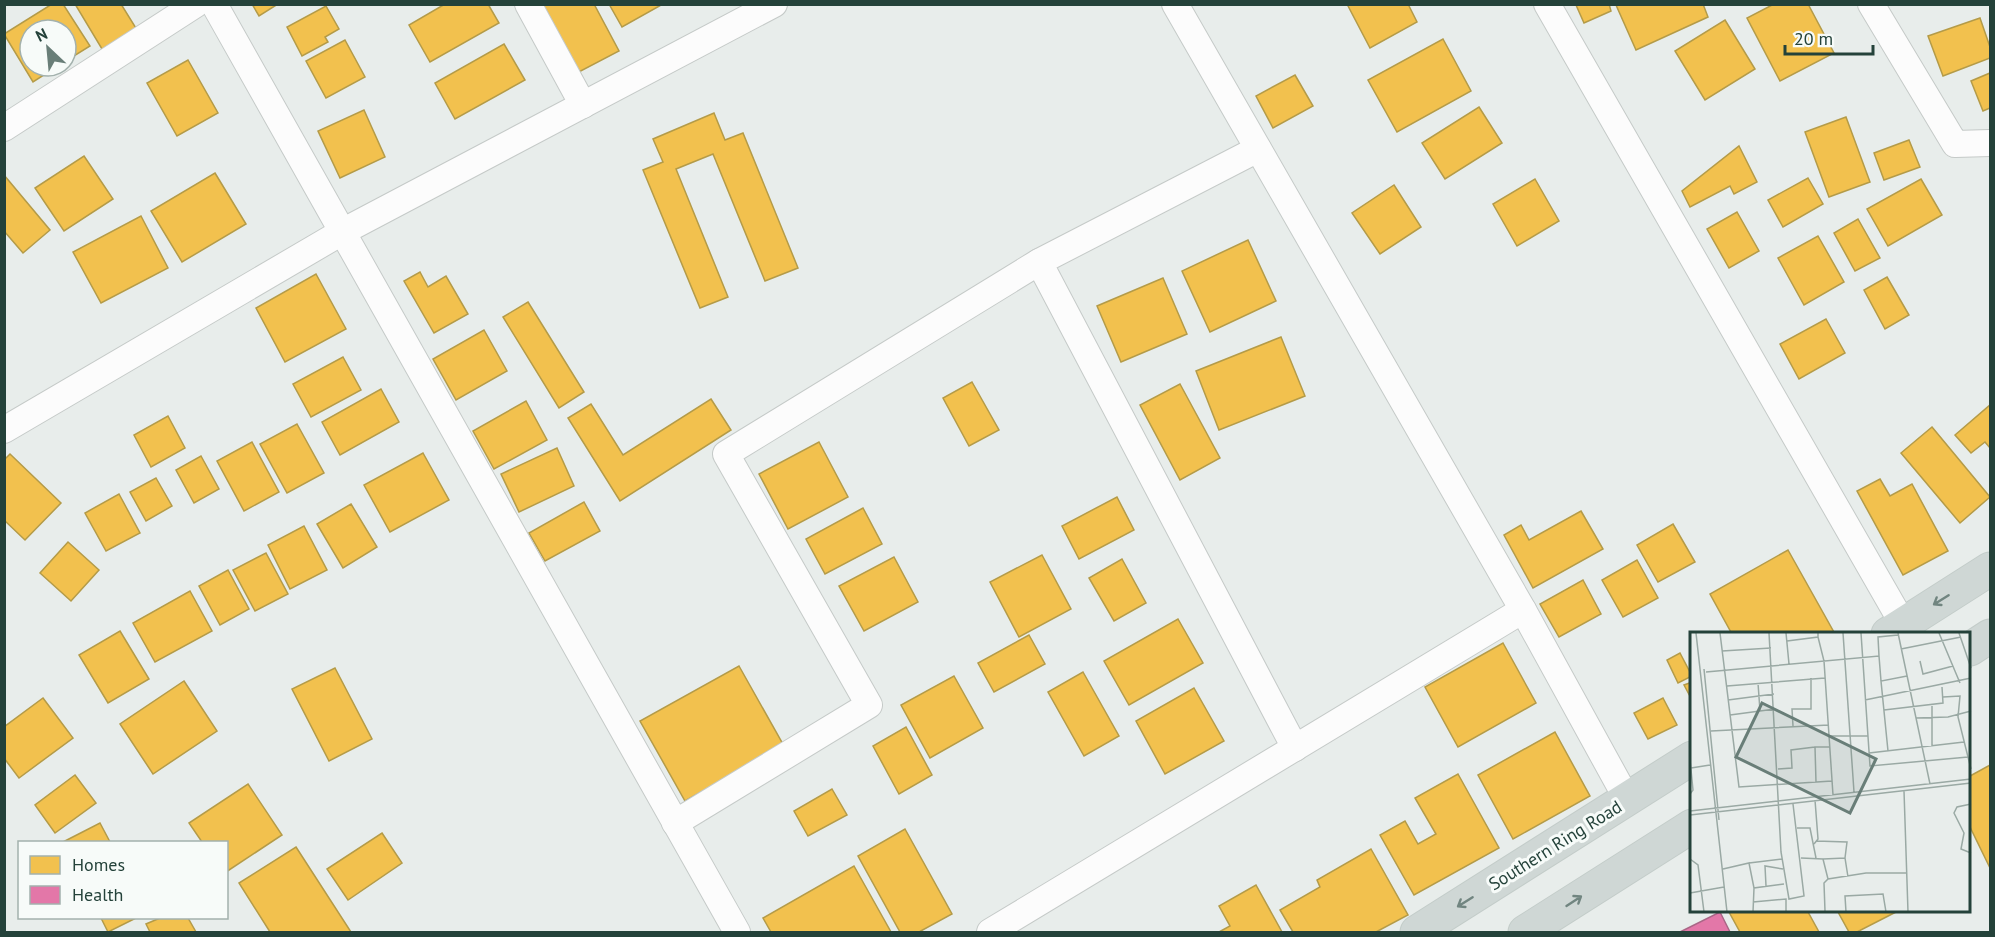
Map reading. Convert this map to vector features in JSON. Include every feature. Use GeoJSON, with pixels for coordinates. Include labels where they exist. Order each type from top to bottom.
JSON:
{"type":"FeatureCollection","features":[{"type":"Feature","properties":{"kind":"main road"},"geometry":{"type":"LineString","coordinates":[[1896,629],[1990,569]]}},
{"type":"Feature","properties":{"kind":"main road"},"geometry":{"type":"LineString","coordinates":[[1971,648],[1990,636]]}},
{"type":"Feature","properties":{"kind":"main road","name":"Southern Ring Road"},"geometry":{"type":"LineString","coordinates":[[1417,933],[1690,759]]}},
{"type":"Feature","properties":{"kind":"main road"},"geometry":{"type":"LineString","coordinates":[[1525,933],[1690,827]]}},
{"type":"Feature","properties":{"kind":"street"},"geometry":{"type":"LineString","coordinates":[[7,120],[196,4]]}},
{"type":"Feature","properties":{"kind":"street"},"geometry":{"type":"LineString","coordinates":[[214,4],[737,933]]}},
{"type":"Feature","properties":{"kind":"street"},"geometry":{"type":"LineString","coordinates":[[528,4],[583,105]]}},
{"type":"Feature","properties":{"kind":"street"},"geometry":{"type":"LineString","coordinates":[[4,430],[342,232],[774,4]]}},
{"type":"Feature","properties":{"kind":"street"},"geometry":{"type":"LineString","coordinates":[[1175,4],[1523,610],[1627,799]]}},
{"type":"Feature","properties":{"kind":"street"},"geometry":{"type":"LineString","coordinates":[[1547,4],[1896,629]]}},
{"type":"Feature","properties":{"kind":"street"},"geometry":{"type":"LineString","coordinates":[[1871,4],[1955,144],[1990,143]]}},
{"type":"Feature","properties":{"kind":"street"},"geometry":{"type":"LineString","coordinates":[[675,823],[869,705],[726,454],[1039,262],[1258,148]]}},
{"type":"Feature","properties":{"kind":"street"},"geometry":{"type":"LineString","coordinates":[[1039,262],[1295,748]]}},
{"type":"Feature","properties":{"kind":"street"},"geometry":{"type":"LineString","coordinates":[[990,933],[1523,610]]}},
{"type":"Feature","properties":{"kind":"building: Homes"},"geometry":{"type":"Polygon","coordinates":[[[52,4],[63,4],[72,18],[30,18],[52,4]]]}},
{"type":"Feature","properties":{"kind":"building: Homes"},"geometry":{"type":"Polygon","coordinates":[[[75,4],[121,4],[139,33],[105,54],[75,4]]]}},
{"type":"Feature","properties":{"kind":"building: Homes"},"geometry":{"type":"Polygon","coordinates":[[[252,4],[278,4],[259,16],[252,4]]]}},
{"type":"Feature","properties":{"kind":"building: Homes"},"geometry":{"type":"Polygon","coordinates":[[[445,4],[488,4],[499,23],[430,62],[409,25],[445,4]]]}},
{"type":"Feature","properties":{"kind":"building: Homes"},"geometry":{"type":"Polygon","coordinates":[[[538,4],[594,4],[619,51],[575,74],[538,4]]]}},
{"type":"Feature","properties":{"kind":"building: Homes"},"geometry":{"type":"Polygon","coordinates":[[[609,4],[663,4],[622,27],[609,4]]]}},
{"type":"Feature","properties":{"kind":"building: Homes"},"geometry":{"type":"Polygon","coordinates":[[[1347,4],[1408,4],[1417,22],[1370,48],[1347,4]]]}},
{"type":"Feature","properties":{"kind":"building: Homes"},"geometry":{"type":"Polygon","coordinates":[[[1609,4],[1611,11],[1584,23],[1576,5],[1609,4]]]}},
{"type":"Feature","properties":{"kind":"building: Homes"},"geometry":{"type":"Polygon","coordinates":[[[1703,4],[1708,17],[1636,50],[1616,5],[1703,4]]]}},
{"type":"Feature","properties":{"kind":"building: Homes"},"geometry":{"type":"Polygon","coordinates":[[[1774,4],[1808,4],[1834,53],[1780,81],[1747,18],[1774,4]]]}},
{"type":"Feature","properties":{"kind":"building: Homes"},"geometry":{"type":"Polygon","coordinates":[[[326,6],[339,29],[325,37],[328,42],[302,56],[287,27],[326,6]]]}},
{"type":"Feature","properties":{"kind":"building: Homes"},"geometry":{"type":"Polygon","coordinates":[[[1980,18],[1990,47],[1990,58],[1943,76],[1928,36],[1980,18]]]}},
{"type":"Feature","properties":{"kind":"building: Homes"},"geometry":{"type":"Polygon","coordinates":[[[1725,20],[1755,69],[1705,100],[1675,51],[1725,20]]]}},
{"type":"Feature","properties":{"kind":"building: Homes"},"geometry":{"type":"Polygon","coordinates":[[[18,25],[18,57],[4,34],[18,25]]]}},
{"type":"Feature","properties":{"kind":"building: Homes"},"geometry":{"type":"Polygon","coordinates":[[[78,27],[90,46],[78,54],[78,27]]]}},
{"type":"Feature","properties":{"kind":"building: Homes"},"geometry":{"type":"Polygon","coordinates":[[[1443,39],[1471,91],[1397,132],[1368,80],[1443,39]]]}},
{"type":"Feature","properties":{"kind":"building: Homes"},"geometry":{"type":"Polygon","coordinates":[[[345,40],[365,77],[326,98],[306,61],[345,40]]]}},
{"type":"Feature","properties":{"kind":"building: Homes"},"geometry":{"type":"Polygon","coordinates":[[[504,44],[525,80],[455,119],[435,83],[504,44]]]}},
{"type":"Feature","properties":{"kind":"building: Homes"},"geometry":{"type":"Polygon","coordinates":[[[188,60],[218,113],[177,136],[147,83],[188,60]]]}},
{"type":"Feature","properties":{"kind":"building: Homes"},"geometry":{"type":"Polygon","coordinates":[[[1990,73],[1990,108],[1983,111],[1971,81],[1990,73]]]}},
{"type":"Feature","properties":{"kind":"building: Homes"},"geometry":{"type":"Polygon","coordinates":[[[1295,75],[1313,106],[1273,128],[1256,96],[1295,75]]]}},
{"type":"Feature","properties":{"kind":"building: Homes"},"geometry":{"type":"Polygon","coordinates":[[[1479,107],[1502,143],[1445,179],[1422,143],[1479,107]]]}},
{"type":"Feature","properties":{"kind":"building: Homes"},"geometry":{"type":"Polygon","coordinates":[[[364,110],[385,157],[340,178],[318,131],[364,110]]]}},
{"type":"Feature","properties":{"kind":"building: Homes"},"geometry":{"type":"Polygon","coordinates":[[[714,113],[725,140],[743,133],[798,268],[765,281],[713,154],[676,169],[728,297],[700,308],[643,170],[663,162],[653,139],[714,113]]]}},
{"type":"Feature","properties":{"kind":"building: Homes"},"geometry":{"type":"Polygon","coordinates":[[[1846,117],[1870,182],[1829,197],[1805,132],[1846,117]]]}},
{"type":"Feature","properties":{"kind":"building: Homes"},"geometry":{"type":"Polygon","coordinates":[[[1909,140],[1920,167],[1884,180],[1874,153],[1909,140]]]}},
{"type":"Feature","properties":{"kind":"building: Homes"},"geometry":{"type":"Polygon","coordinates":[[[1739,146],[1757,182],[1734,194],[1730,186],[1690,207],[1682,191],[1739,146]]]}},
{"type":"Feature","properties":{"kind":"building: Homes"},"geometry":{"type":"Polygon","coordinates":[[[84,156],[113,199],[64,231],[35,188],[84,156]]]}},
{"type":"Feature","properties":{"kind":"building: Homes"},"geometry":{"type":"Polygon","coordinates":[[[215,173],[246,224],[182,262],[151,211],[215,173]]]}},
{"type":"Feature","properties":{"kind":"building: Homes"},"geometry":{"type":"Polygon","coordinates":[[[4,175],[50,230],[23,253],[4,231],[4,175]]]}},
{"type":"Feature","properties":{"kind":"building: Homes"},"geometry":{"type":"Polygon","coordinates":[[[1808,178],[1823,204],[1783,227],[1768,200],[1808,178]]]}},
{"type":"Feature","properties":{"kind":"building: Homes"},"geometry":{"type":"Polygon","coordinates":[[[1535,179],[1559,221],[1517,246],[1493,204],[1535,179]]]}},
{"type":"Feature","properties":{"kind":"building: Homes"},"geometry":{"type":"Polygon","coordinates":[[[1921,179],[1942,215],[1888,246],[1867,209],[1921,179]]]}},
{"type":"Feature","properties":{"kind":"building: Homes"},"geometry":{"type":"Polygon","coordinates":[[[1394,185],[1421,227],[1380,254],[1352,213],[1394,185]]]}},
{"type":"Feature","properties":{"kind":"building: Homes"},"geometry":{"type":"Polygon","coordinates":[[[1737,212],[1759,251],[1729,268],[1707,229],[1737,212]]]}},
{"type":"Feature","properties":{"kind":"building: Homes"},"geometry":{"type":"Polygon","coordinates":[[[141,216],[168,268],[101,303],[73,252],[141,216]]]}},
{"type":"Feature","properties":{"kind":"building: Homes"},"geometry":{"type":"Polygon","coordinates":[[[1858,219],[1880,258],[1855,271],[1834,233],[1858,219]]]}},
{"type":"Feature","properties":{"kind":"building: Homes"},"geometry":{"type":"Polygon","coordinates":[[[1818,236],[1844,282],[1804,305],[1778,258],[1818,236]]]}},
{"type":"Feature","properties":{"kind":"building: Homes"},"geometry":{"type":"Polygon","coordinates":[[[1248,240],[1276,301],[1210,332],[1182,271],[1248,240]]]}},
{"type":"Feature","properties":{"kind":"building: Homes"},"geometry":{"type":"Polygon","coordinates":[[[420,272],[428,287],[446,276],[468,314],[434,333],[404,281],[420,272]]]}},
{"type":"Feature","properties":{"kind":"building: Homes"},"geometry":{"type":"Polygon","coordinates":[[[316,274],[346,329],[285,362],[256,308],[316,274]]]}},
{"type":"Feature","properties":{"kind":"building: Homes"},"geometry":{"type":"Polygon","coordinates":[[[1887,277],[1909,315],[1885,329],[1864,290],[1887,277]]]}},
{"type":"Feature","properties":{"kind":"building: Homes"},"geometry":{"type":"Polygon","coordinates":[[[1163,278],[1187,334],[1121,362],[1097,306],[1163,278]]]}},
{"type":"Feature","properties":{"kind":"building: Homes"},"geometry":{"type":"Polygon","coordinates":[[[528,302],[584,392],[559,408],[503,317],[528,302]]]}},
{"type":"Feature","properties":{"kind":"building: Homes"},"geometry":{"type":"Polygon","coordinates":[[[1826,319],[1845,353],[1799,379],[1780,344],[1826,319]]]}},
{"type":"Feature","properties":{"kind":"building: Homes"},"geometry":{"type":"Polygon","coordinates":[[[484,330],[507,371],[456,400],[433,359],[484,330]]]}},
{"type":"Feature","properties":{"kind":"building: Homes"},"geometry":{"type":"Polygon","coordinates":[[[1281,337],[1305,396],[1219,430],[1196,371],[1281,337]]]}},
{"type":"Feature","properties":{"kind":"building: Homes"},"geometry":{"type":"Polygon","coordinates":[[[343,357],[361,390],[311,417],[293,384],[343,357]]]}},
{"type":"Feature","properties":{"kind":"building: Homes"},"geometry":{"type":"Polygon","coordinates":[[[972,382],[999,430],[969,446],[943,398],[972,382]]]}},
{"type":"Feature","properties":{"kind":"building: Homes"},"geometry":{"type":"Polygon","coordinates":[[[1180,384],[1220,458],[1180,480],[1140,405],[1180,384]]]}},
{"type":"Feature","properties":{"kind":"building: Homes"},"geometry":{"type":"Polygon","coordinates":[[[381,389],[399,422],[340,455],[322,422],[381,389]]]}},
{"type":"Feature","properties":{"kind":"building: Homes"},"geometry":{"type":"Polygon","coordinates":[[[711,399],[731,430],[620,501],[568,418],[591,404],[623,455],[711,399]]]}},
{"type":"Feature","properties":{"kind":"building: Homes"},"geometry":{"type":"Polygon","coordinates":[[[526,401],[547,440],[494,469],[473,431],[526,401]]]}},
{"type":"Feature","properties":{"kind":"building: Homes"},"geometry":{"type":"Polygon","coordinates":[[[1990,405],[1990,448],[1985,442],[1971,453],[1955,435],[1990,405]]]}},
{"type":"Feature","properties":{"kind":"building: Homes"},"geometry":{"type":"Polygon","coordinates":[[[168,416],[185,448],[151,467],[134,435],[168,416]]]}},
{"type":"Feature","properties":{"kind":"building: Homes"},"geometry":{"type":"Polygon","coordinates":[[[297,424],[324,473],[287,493],[260,444],[297,424]]]}},
{"type":"Feature","properties":{"kind":"building: Homes"},"geometry":{"type":"Polygon","coordinates":[[[1932,427],[1990,497],[1960,523],[1901,453],[1932,427]]]}},
{"type":"Feature","properties":{"kind":"building: Homes"},"geometry":{"type":"Polygon","coordinates":[[[252,442],[279,492],[244,511],[217,461],[252,442]]]}},
{"type":"Feature","properties":{"kind":"building: Homes"},"geometry":{"type":"Polygon","coordinates":[[[819,442],[848,497],[788,529],[759,474],[819,442]]]}},
{"type":"Feature","properties":{"kind":"building: Homes"},"geometry":{"type":"Polygon","coordinates":[[[557,448],[574,486],[519,512],[501,474],[557,448]]]}},
{"type":"Feature","properties":{"kind":"building: Homes"},"geometry":{"type":"Polygon","coordinates":[[[423,453],[449,500],[390,532],[364,485],[423,453]]]}},
{"type":"Feature","properties":{"kind":"building: Homes"},"geometry":{"type":"Polygon","coordinates":[[[10,454],[61,503],[25,540],[4,520],[4,460],[10,454]]]}},
{"type":"Feature","properties":{"kind":"building: Homes"},"geometry":{"type":"Polygon","coordinates":[[[201,456],[219,489],[194,503],[176,470],[201,456]]]}},
{"type":"Feature","properties":{"kind":"building: Homes"},"geometry":{"type":"Polygon","coordinates":[[[156,478],[172,506],[146,521],[130,492],[156,478]]]}},
{"type":"Feature","properties":{"kind":"building: Homes"},"geometry":{"type":"Polygon","coordinates":[[[1880,479],[1890,496],[1912,484],[1948,551],[1903,575],[1857,491],[1880,479]]]}},
{"type":"Feature","properties":{"kind":"building: Homes"},"geometry":{"type":"Polygon","coordinates":[[[119,494],[140,533],[106,551],[85,513],[119,494]]]}},
{"type":"Feature","properties":{"kind":"building: Homes"},"geometry":{"type":"Polygon","coordinates":[[[1117,497],[1134,530],[1079,559],[1062,526],[1117,497]]]}},
{"type":"Feature","properties":{"kind":"building: Homes"},"geometry":{"type":"Polygon","coordinates":[[[584,502],[600,531],[545,561],[529,533],[584,502]]]}},
{"type":"Feature","properties":{"kind":"building: Homes"},"geometry":{"type":"Polygon","coordinates":[[[351,504],[377,547],[343,568],[317,524],[351,504]]]}},
{"type":"Feature","properties":{"kind":"building: Homes"},"geometry":{"type":"Polygon","coordinates":[[[863,508],[882,544],[825,574],[806,539],[863,508]]]}},
{"type":"Feature","properties":{"kind":"building: Homes"},"geometry":{"type":"Polygon","coordinates":[[[1581,511],[1603,549],[1533,588],[1504,535],[1521,525],[1529,540],[1581,511]]]}},
{"type":"Feature","properties":{"kind":"building: Homes"},"geometry":{"type":"Polygon","coordinates":[[[1673,524],[1695,562],[1658,582],[1637,545],[1673,524]]]}},
{"type":"Feature","properties":{"kind":"building: Homes"},"geometry":{"type":"Polygon","coordinates":[[[304,526],[327,570],[290,589],[268,545],[304,526]]]}},
{"type":"Feature","properties":{"kind":"building: Homes"},"geometry":{"type":"Polygon","coordinates":[[[68,542],[99,570],[71,601],[40,573],[68,542]]]}},
{"type":"Feature","properties":{"kind":"building: Homes"},"geometry":{"type":"Polygon","coordinates":[[[1788,550],[1834,632],[1731,632],[1710,594],[1788,550]]]}},
{"type":"Feature","properties":{"kind":"building: Homes"},"geometry":{"type":"Polygon","coordinates":[[[266,553],[288,594],[255,611],[233,570],[266,553]]]}},
{"type":"Feature","properties":{"kind":"building: Homes"},"geometry":{"type":"Polygon","coordinates":[[[1042,555],[1071,609],[1019,637],[990,582],[1042,555]]]}},
{"type":"Feature","properties":{"kind":"building: Homes"},"geometry":{"type":"Polygon","coordinates":[[[894,557],[918,602],[864,631],[839,586],[894,557]]]}},
{"type":"Feature","properties":{"kind":"building: Homes"},"geometry":{"type":"Polygon","coordinates":[[[1122,559],[1146,603],[1114,621],[1089,578],[1122,559]]]}},
{"type":"Feature","properties":{"kind":"building: Homes"},"geometry":{"type":"Polygon","coordinates":[[[1637,560],[1658,598],[1623,617],[1602,580],[1637,560]]]}},
{"type":"Feature","properties":{"kind":"building: Homes"},"geometry":{"type":"Polygon","coordinates":[[[228,570],[249,609],[220,625],[199,586],[228,570]]]}},
{"type":"Feature","properties":{"kind":"building: Homes"},"geometry":{"type":"Polygon","coordinates":[[[1583,580],[1601,614],[1559,637],[1540,604],[1583,580]]]}},
{"type":"Feature","properties":{"kind":"building: Homes"},"geometry":{"type":"Polygon","coordinates":[[[190,591],[212,631],[155,662],[133,623],[190,591]]]}},
{"type":"Feature","properties":{"kind":"building: Homes"},"geometry":{"type":"Polygon","coordinates":[[[1178,619],[1203,663],[1129,705],[1104,661],[1178,619]]]}},
{"type":"Feature","properties":{"kind":"building: Homes"},"geometry":{"type":"Polygon","coordinates":[[[120,631],[149,679],[108,703],[79,655],[120,631]]]}},
{"type":"Feature","properties":{"kind":"building: Homes"},"geometry":{"type":"Polygon","coordinates":[[[1029,635],[1045,664],[994,692],[978,663],[1029,635]]]}},
{"type":"Feature","properties":{"kind":"building: Homes"},"geometry":{"type":"Polygon","coordinates":[[[1503,643],[1536,703],[1458,747],[1425,687],[1503,643]]]}},
{"type":"Feature","properties":{"kind":"building: Homes"},"geometry":{"type":"Polygon","coordinates":[[[1680,653],[1690,672],[1690,677],[1678,683],[1667,660],[1680,653]]]}},
{"type":"Feature","properties":{"kind":"building: Homes"},"geometry":{"type":"Polygon","coordinates":[[[739,666],[784,746],[685,801],[640,721],[739,666]]]}},
{"type":"Feature","properties":{"kind":"building: Homes"},"geometry":{"type":"Polygon","coordinates":[[[335,668],[372,739],[329,761],[292,689],[335,668]]]}},
{"type":"Feature","properties":{"kind":"building: Homes"},"geometry":{"type":"Polygon","coordinates":[[[1083,672],[1119,736],[1084,756],[1048,692],[1083,672]]]}},
{"type":"Feature","properties":{"kind":"building: Homes"},"geometry":{"type":"Polygon","coordinates":[[[954,676],[983,728],[930,758],[901,705],[954,676]]]}},
{"type":"Feature","properties":{"kind":"building: Homes"},"geometry":{"type":"Polygon","coordinates":[[[184,681],[217,731],[153,774],[120,724],[184,681]]]}},
{"type":"Feature","properties":{"kind":"building: Homes"},"geometry":{"type":"Polygon","coordinates":[[[1690,683],[1690,696],[1684,685],[1690,683]]]}},
{"type":"Feature","properties":{"kind":"building: Homes"},"geometry":{"type":"Polygon","coordinates":[[[1194,688],[1224,741],[1165,774],[1136,721],[1194,688]]]}},
{"type":"Feature","properties":{"kind":"building: Homes"},"geometry":{"type":"Polygon","coordinates":[[[43,698],[73,738],[19,778],[4,758],[4,727],[43,698]]]}},
{"type":"Feature","properties":{"kind":"building: Homes"},"geometry":{"type":"Polygon","coordinates":[[[1663,698],[1677,725],[1648,739],[1634,713],[1663,698]]]}},
{"type":"Feature","properties":{"kind":"building: Homes"},"geometry":{"type":"Polygon","coordinates":[[[906,727],[932,775],[899,794],[873,746],[906,727]]]}},
{"type":"Feature","properties":{"kind":"building: Homes"},"geometry":{"type":"Polygon","coordinates":[[[1555,732],[1590,796],[1513,839],[1478,775],[1555,732]]]}},
{"type":"Feature","properties":{"kind":"building: Homes"},"geometry":{"type":"Polygon","coordinates":[[[1990,765],[1990,868],[1971,829],[1971,775],[1990,765]]]}},
{"type":"Feature","properties":{"kind":"building: Homes"},"geometry":{"type":"Polygon","coordinates":[[[1458,774],[1499,848],[1414,895],[1380,835],[1405,821],[1418,844],[1436,834],[1415,798],[1458,774]]]}},
{"type":"Feature","properties":{"kind":"building: Homes"},"geometry":{"type":"Polygon","coordinates":[[[75,775],[96,803],[55,833],[35,805],[75,775]]]}},
{"type":"Feature","properties":{"kind":"building: Homes"},"geometry":{"type":"Polygon","coordinates":[[[248,784],[282,835],[228,871],[228,841],[201,841],[189,823],[248,784]]]}},
{"type":"Feature","properties":{"kind":"building: Homes"},"geometry":{"type":"Polygon","coordinates":[[[832,789],[847,815],[808,836],[794,811],[832,789]]]}},
{"type":"Feature","properties":{"kind":"building: Homes"},"geometry":{"type":"Polygon","coordinates":[[[100,823],[109,841],[65,841],[100,823]]]}},
{"type":"Feature","properties":{"kind":"building: Homes"},"geometry":{"type":"Polygon","coordinates":[[[905,829],[952,914],[919,932],[900,932],[858,856],[905,829]]]}},
{"type":"Feature","properties":{"kind":"building: Homes"},"geometry":{"type":"Polygon","coordinates":[[[382,833],[402,863],[348,900],[327,869],[382,833]]]}},
{"type":"Feature","properties":{"kind":"building: Homes"},"geometry":{"type":"Polygon","coordinates":[[[296,847],[351,932],[270,932],[239,883],[296,847]]]}},
{"type":"Feature","properties":{"kind":"building: Homes"},"geometry":{"type":"Polygon","coordinates":[[[1371,849],[1408,915],[1376,932],[1293,932],[1280,910],[1320,887],[1317,880],[1371,849]]]}},
{"type":"Feature","properties":{"kind":"building: Homes"},"geometry":{"type":"Polygon","coordinates":[[[854,866],[891,932],[771,932],[763,918],[854,866]]]}},
{"type":"Feature","properties":{"kind":"building: Homes"},"geometry":{"type":"Polygon","coordinates":[[[1256,885],[1282,932],[1219,932],[1230,926],[1219,906],[1256,885]]]}},
{"type":"Feature","properties":{"kind":"building: Homes"},"geometry":{"type":"Polygon","coordinates":[[[1730,913],[1809,913],[1819,932],[1740,932],[1730,913]]]}},
{"type":"Feature","properties":{"kind":"building: Homes"},"geometry":{"type":"Polygon","coordinates":[[[1839,913],[1894,913],[1857,932],[1849,932],[1839,913]]]}},
{"type":"Feature","properties":{"kind":"building: Homes"},"geometry":{"type":"Polygon","coordinates":[[[102,919],[134,919],[108,932],[102,919]]]}},
{"type":"Feature","properties":{"kind":"building: Homes"},"geometry":{"type":"Polygon","coordinates":[[[158,919],[189,919],[196,932],[150,932],[146,924],[158,919]]]}},
{"type":"Feature","properties":{"kind":"building: Health"},"geometry":{"type":"Polygon","coordinates":[[[1720,913],[1730,932],[1680,932],[1720,913]]]}}]}
